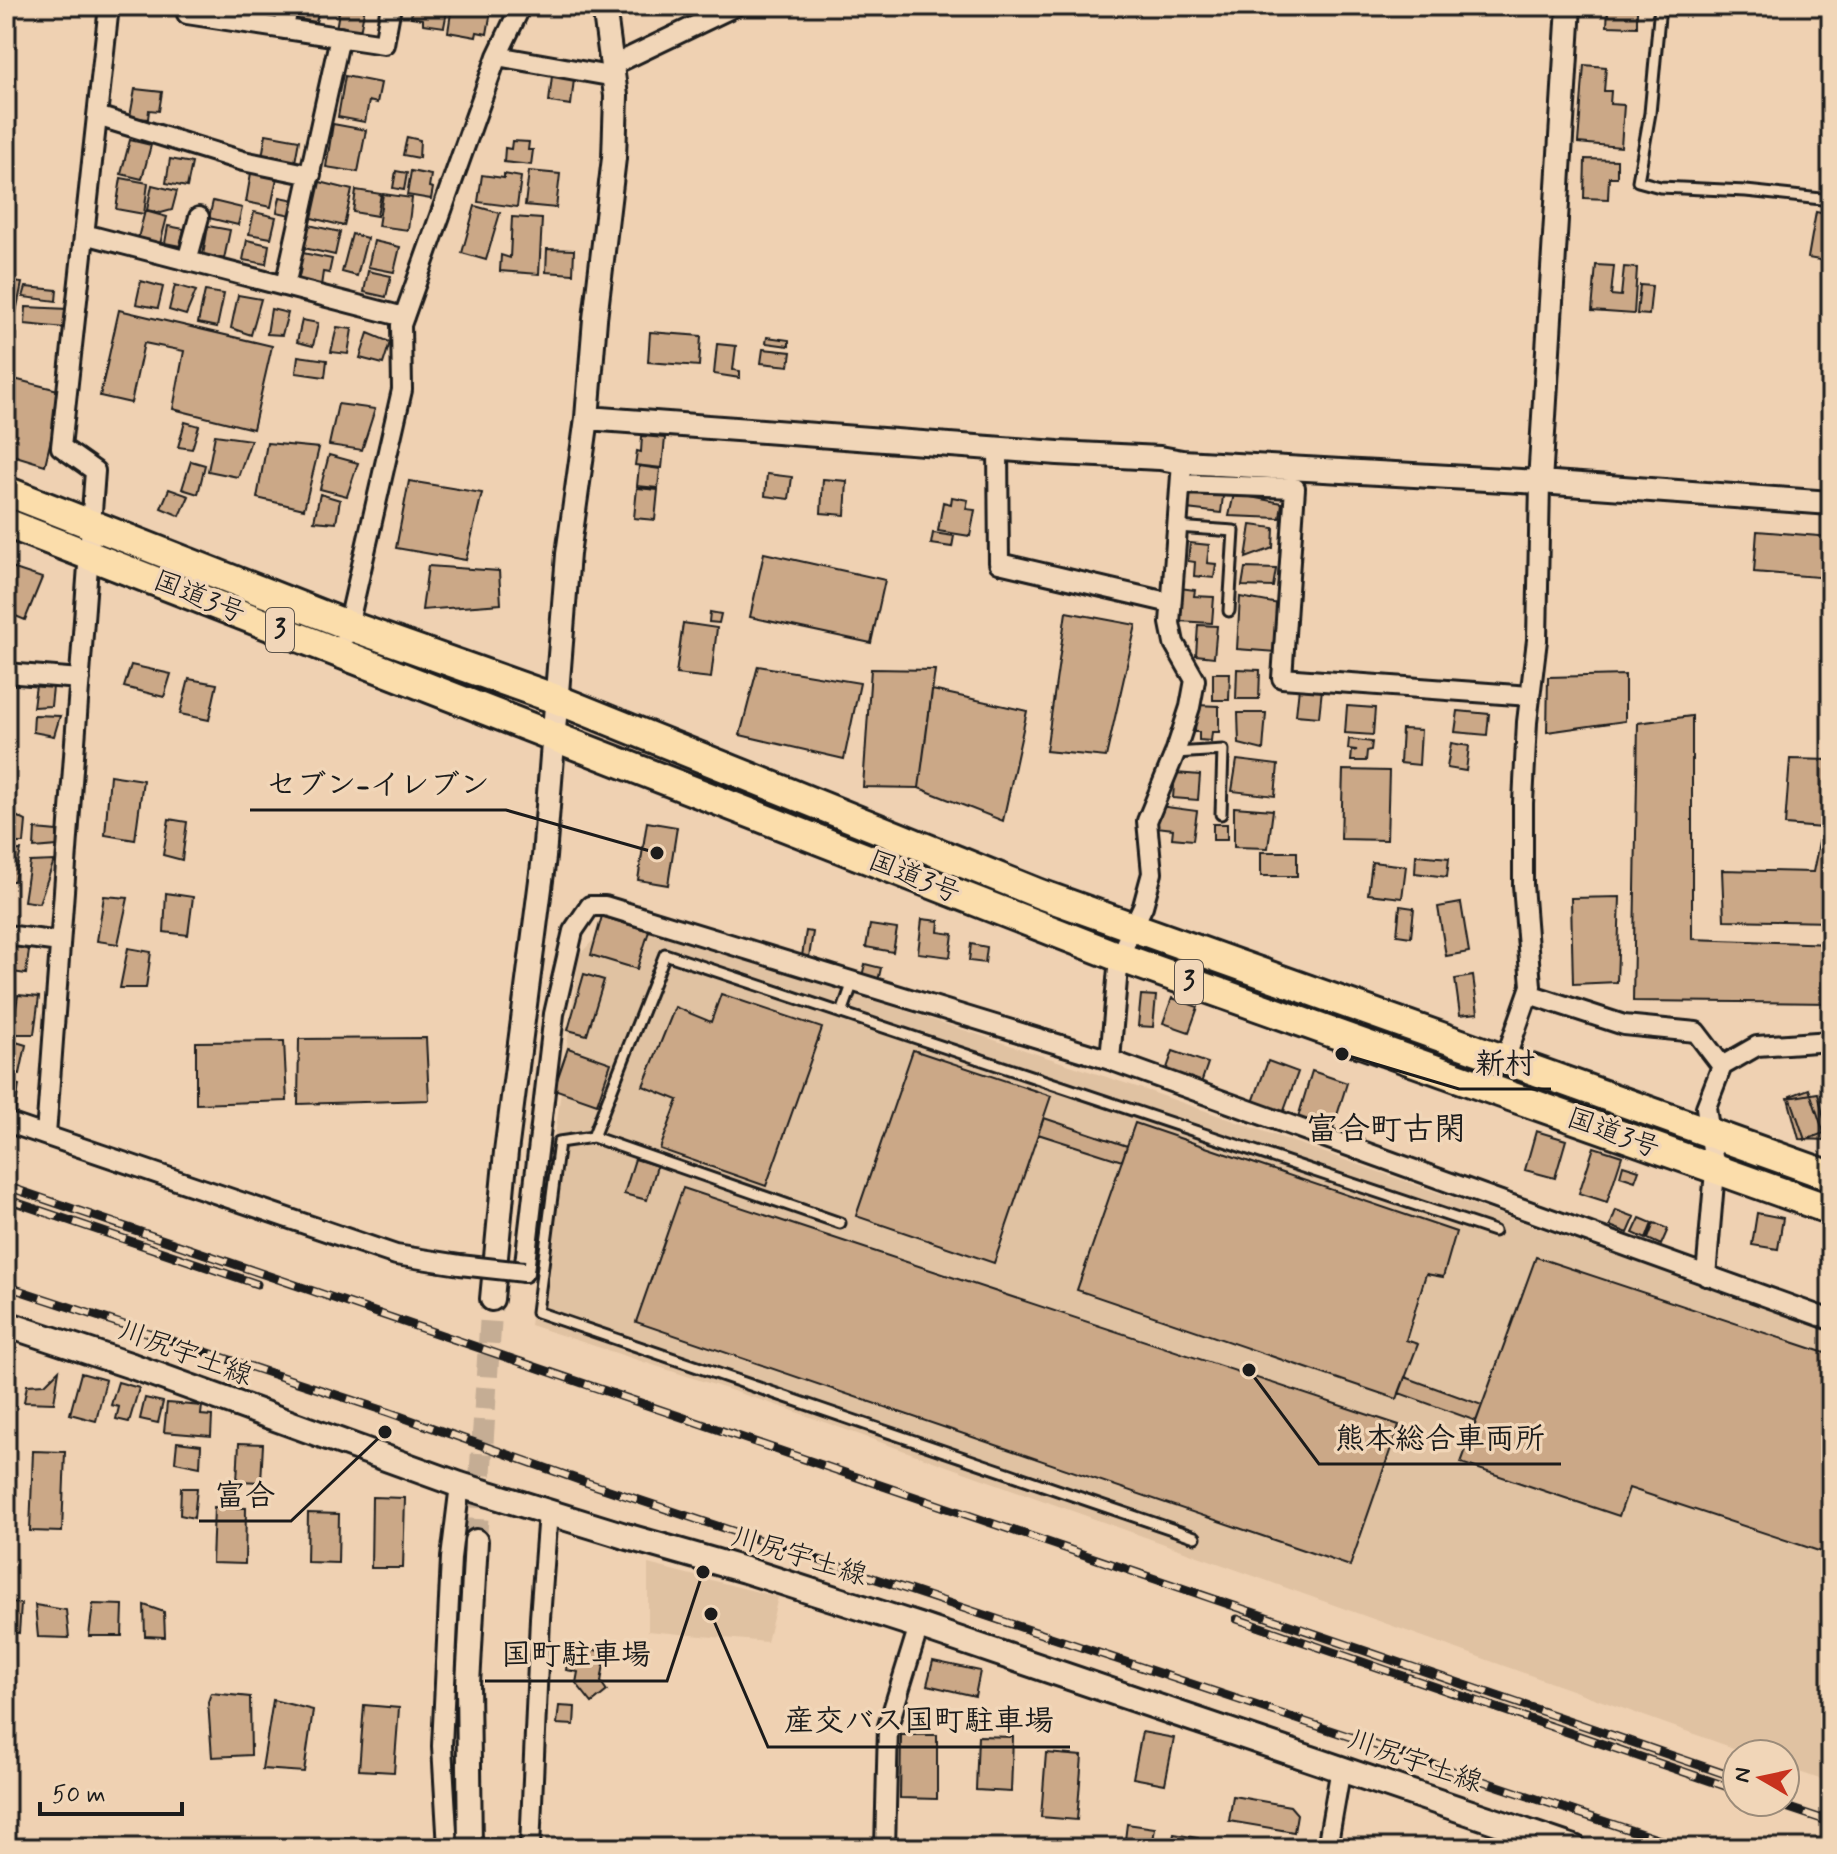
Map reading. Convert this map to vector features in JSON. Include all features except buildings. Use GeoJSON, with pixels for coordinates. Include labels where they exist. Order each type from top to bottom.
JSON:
{"type":"FeatureCollection","features":[{"type":"Feature","properties":{"kind":"highway","name":"国道3号"},"geometry":{"type":"LineString","coordinates":[[6,491],[350,626],[556,699],[1040,894],[1831,1176]]}},
{"type":"Feature","properties":{"kind":"highway","name":"国道3号"},"geometry":{"type":"LineString","coordinates":[[6,523],[1119,957],[1831,1210]]}},
{"type":"Feature","properties":{"kind":"main road","name":"川尻宇土線"},"geometry":{"type":"LineString","coordinates":[[6,1324],[146,1371],[460,1485],[745,1570],[919,1626],[1574,1848]]}},
{"type":"Feature","properties":{"kind":"street"},"geometry":{"type":"LineString","coordinates":[[46,1135],[95,471],[61,447],[109,6]]}},
{"type":"Feature","properties":{"kind":"street"},"geometry":{"type":"LineString","coordinates":[[188,6],[187,14],[384,44],[391,6]]}},
{"type":"Feature","properties":{"kind":"street"},"geometry":{"type":"LineString","coordinates":[[284,29],[288,6]]}},
{"type":"Feature","properties":{"kind":"street"},"geometry":{"type":"LineString","coordinates":[[339,653],[350,626],[402,390],[401,325],[497,56],[521,6]]}},
{"type":"Feature","properties":{"kind":"street"},"geometry":{"type":"LineString","coordinates":[[492,1299],[504,1167],[544,857],[568,554],[587,418],[614,158],[614,71],[604,6]]}},
{"type":"Feature","properties":{"kind":"street"},"geometry":{"type":"LineString","coordinates":[[497,56],[614,71],[736,6]]}},
{"type":"Feature","properties":{"kind":"street"},"geometry":{"type":"LineString","coordinates":[[1505,1060],[1531,986],[1523,885],[1523,803],[1537,640],[1540,482],[1569,6]]}},
{"type":"Feature","properties":{"kind":"street"},"geometry":{"type":"LineString","coordinates":[[285,286],[340,37]]}},
{"type":"Feature","properties":{"kind":"street"},"geometry":{"type":"LineString","coordinates":[[97,116],[243,161],[311,175]]}},
{"type":"Feature","properties":{"kind":"street"},"geometry":{"type":"LineString","coordinates":[[187,261],[199,217]]}},
{"type":"Feature","properties":{"kind":"street"},"geometry":{"type":"LineString","coordinates":[[84,234],[404,317]]}},
{"type":"Feature","properties":{"kind":"street"},"geometry":{"type":"LineString","coordinates":[[587,418],[1160,458],[1181,473],[1295,488],[1282,678],[1530,696]]}},
{"type":"Feature","properties":{"kind":"street"},"geometry":{"type":"LineString","coordinates":[[998,448],[999,563],[1171,603]]}},
{"type":"Feature","properties":{"kind":"street"},"geometry":{"type":"LineString","coordinates":[[1181,473],[1540,482],[1831,503]]}},
{"type":"Feature","properties":{"kind":"street"},"geometry":{"type":"LineString","coordinates":[[1110,1060],[1119,957],[1143,906],[1152,873],[1147,821],[1175,753],[1195,680],[1174,643],[1170,623],[1181,473]]}},
{"type":"Feature","properties":{"kind":"street"},"geometry":{"type":"LineString","coordinates":[[6,673],[80,679]]}},
{"type":"Feature","properties":{"kind":"street"},"geometry":{"type":"LineString","coordinates":[[6,1122],[396,1255],[524,1272],[554,1014],[573,931],[590,906],[605,906],[1110,1060],[1831,1320]]}},
{"type":"Feature","properties":{"kind":"street"},"geometry":{"type":"LineString","coordinates":[[6,935],[60,942]]}},
{"type":"Feature","properties":{"kind":"street"},"geometry":{"type":"LineString","coordinates":[[1529,994],[1624,1025],[1696,1032],[1722,1066]]}},
{"type":"Feature","properties":{"kind":"street"},"geometry":{"type":"LineString","coordinates":[[1706,1276],[1715,1171],[1706,1107],[1722,1066],[1757,1046],[1831,1041]]}},
{"type":"Feature","properties":{"kind":"street"},"geometry":{"type":"LineString","coordinates":[[448,1848],[442,1746],[451,1558],[460,1485]]}},
{"type":"Feature","properties":{"kind":"street"},"geometry":{"type":"LineString","coordinates":[[530,1848],[548,1512]]}},
{"type":"Feature","properties":{"kind":"street"},"geometry":{"type":"LineString","coordinates":[[470,1848],[468,1684],[476,1541]]}},
{"type":"Feature","properties":{"kind":"street"},"geometry":{"type":"LineString","coordinates":[[885,1848],[888,1726],[919,1626]]}},
{"type":"Feature","properties":{"kind":"street"},"geometry":{"type":"LineString","coordinates":[[1327,1848],[1341,1768]]}},
{"type":"Feature","properties":{"kind":"lane"},"geometry":{"type":"LineString","coordinates":[[1660,6],[1650,113],[1638,181],[1660,187],[1746,191],[1831,200]]}},
{"type":"Feature","properties":{"kind":"lane"},"geometry":{"type":"LineString","coordinates":[[1177,527],[1234,531],[1229,611]]}},
{"type":"Feature","properties":{"kind":"lane"},"geometry":{"type":"LineString","coordinates":[[1175,753],[1223,750],[1221,814]]}},
{"type":"Feature","properties":{"kind":"lane"},"geometry":{"type":"LineString","coordinates":[[593,1137],[665,954],[1494,1231]]}},
{"type":"Feature","properties":{"kind":"lane"},"geometry":{"type":"LineString","coordinates":[[842,1013],[853,982]]}},
{"type":"Feature","properties":{"kind":"lane"},"geometry":{"type":"LineString","coordinates":[[840,1223],[593,1137],[559,1142],[537,1312],[1195,1537]]}},
{"type":"Feature","properties":{"kind":"shaded area"},"geometry":{"type":"Polygon","coordinates":[[[617,916],[1149,1091],[1831,1331],[1831,1783],[1801,1773],[1801,1738],[1721,1738],[1721,1744],[788,1409],[530,1325],[579,955],[617,916]]]}},
{"type":"Feature","properties":{"kind":"shaded area"},"geometry":{"type":"Polygon","coordinates":[[[648,1564],[778,1597],[767,1642],[648,1631],[648,1564]]]}},
{"type":"Feature","properties":{"kind":"tunnel"},"geometry":{"type":"LineString","coordinates":[[476,1541],[492,1299]]}},
{"type":"Feature","properties":{"kind":"railway"},"geometry":{"type":"LineString","coordinates":[[6,1186],[1721,1773]]}},
{"type":"Feature","properties":{"kind":"railway"},"geometry":{"type":"LineString","coordinates":[[6,1199],[257,1284]]}},
{"type":"Feature","properties":{"kind":"railway"},"geometry":{"type":"LineString","coordinates":[[6,1286],[1684,1848]]}},
{"type":"Feature","properties":{"kind":"railway"},"geometry":{"type":"LineString","coordinates":[[1237,1619],[1721,1785]]}},
{"type":"Feature","properties":{"kind":"railway"},"geometry":{"type":"LineString","coordinates":[[1801,1812],[1831,1822]]}},
{"type":"Feature","properties":{"kind":"place","name":"セブン-イレブン"},"geometry":{"type":"Point","coordinates":[657,853]}},
{"type":"Feature","properties":{"kind":"place","name":"新村"},"geometry":{"type":"Point","coordinates":[1342,1054]}},
{"type":"Feature","properties":{"kind":"place","name":"熊本総合車両所"},"geometry":{"type":"Point","coordinates":[1249,1370]}},
{"type":"Feature","properties":{"kind":"place","name":"富合"},"geometry":{"type":"Point","coordinates":[385,1432]}},
{"type":"Feature","properties":{"kind":"place","name":"国町駐車場"},"geometry":{"type":"Point","coordinates":[703,1572]}},
{"type":"Feature","properties":{"kind":"place","name":"産交バス国町駐車場"},"geometry":{"type":"Point","coordinates":[711,1614]}},
{"type":"Feature","properties":{"kind":"district","name":"富合町古閑"},"geometry":{"type":"Point","coordinates":[1386,1130]}}]}
